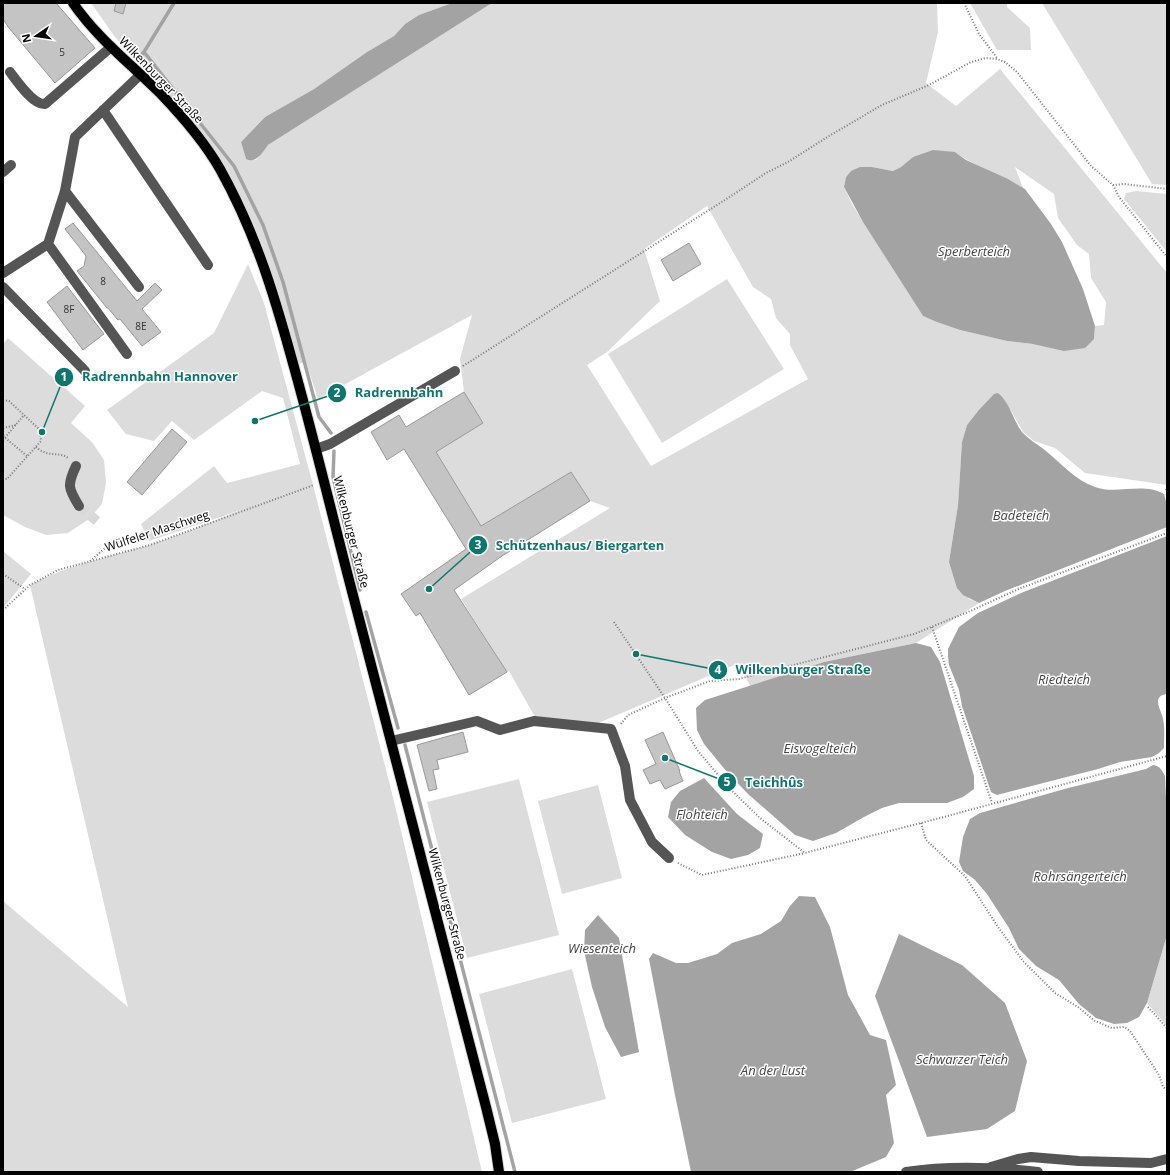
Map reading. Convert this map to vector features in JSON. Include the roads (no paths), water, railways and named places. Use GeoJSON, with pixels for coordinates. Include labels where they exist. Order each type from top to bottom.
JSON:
{"type":"FeatureCollection","features":[{"type":"Feature","properties":{"kind":"main road","name":"Wilkenburger Straße"},"geometry":{"type":"LineString","coordinates":[[73,3],[96,31],[159,93],[204,143],[241,209],[259,250],[274,292],[325,481],[495,1144],[499,1172]]}},
{"type":"Feature","properties":{"kind":"lane"},"geometry":{"type":"LineString","coordinates":[[10,72],[36,103],[41,105],[48,103],[111,47]]}},
{"type":"Feature","properties":{"kind":"lane"},"geometry":{"type":"LineString","coordinates":[[3,273],[48,244],[65,191],[75,137],[140,75]]}},
{"type":"Feature","properties":{"kind":"lane"},"geometry":{"type":"LineString","coordinates":[[103,110],[208,265]]}},
{"type":"Feature","properties":{"kind":"lane"},"geometry":{"type":"LineString","coordinates":[[65,191],[139,287]]}},
{"type":"Feature","properties":{"kind":"lane"},"geometry":{"type":"LineString","coordinates":[[48,244],[127,354]]}},
{"type":"Feature","properties":{"kind":"lane"},"geometry":{"type":"LineString","coordinates":[[3,287],[85,371]]}},
{"type":"Feature","properties":{"kind":"lane"},"geometry":{"type":"LineString","coordinates":[[316,449],[330,444],[455,371]]}},
{"type":"Feature","properties":{"kind":"lane"},"geometry":{"type":"LineString","coordinates":[[76,466],[70,479],[70,491],[79,506]]}},
{"type":"Feature","properties":{"kind":"lane"},"geometry":{"type":"LineString","coordinates":[[391,741],[477,721],[500,730],[534,721],[611,729],[625,766],[630,800],[652,842],[669,858]]}},
{"type":"Feature","properties":{"kind":"lane"},"geometry":{"type":"LineString","coordinates":[[991,1167],[1018,1159],[1031,1157],[1079,1161],[1151,1163],[1167,1159]]}},
{"type":"Feature","properties":{"kind":"lane"},"geometry":{"type":"LineString","coordinates":[[906,1172],[931,1169],[991,1167],[1038,1172]]}},
{"type":"Feature","properties":{"kind":"water"},"geometry":{"type":"Polygon","coordinates":[[[452,3],[492,3],[268,145],[256,159],[246,159],[241,142],[265,117],[314,89],[367,52],[394,36],[405,24],[419,15],[452,3]]]}},
{"type":"Feature","properties":{"kind":"water","name":"Sperberteich"},"geometry":{"type":"Polygon","coordinates":[[[933,150],[955,152],[966,160],[1008,179],[1025,189],[1051,224],[1062,242],[1083,289],[1095,326],[1094,339],[1085,348],[1064,351],[1033,344],[1007,341],[960,330],[923,316],[863,222],[844,187],[846,177],[851,171],[860,167],[872,167],[893,171],[901,167],[913,157],[933,150]]]}},
{"type":"Feature","properties":{"kind":"water","name":"Badeteich"},"geometry":{"type":"Polygon","coordinates":[[[998,393],[1006,402],[1022,432],[1081,480],[1103,489],[1147,489],[1164,494],[1167,505],[1167,527],[1005,591],[979,603],[963,595],[957,588],[949,562],[958,505],[962,442],[967,425],[994,394],[998,393]]]}},
{"type":"Feature","properties":{"kind":"water","name":"Riedteich"},"geometry":{"type":"Polygon","coordinates":[[[1167,536],[1167,694],[1162,695],[1158,701],[1164,722],[1164,748],[1152,757],[1120,762],[997,795],[991,792],[962,706],[959,690],[949,665],[948,649],[959,627],[978,613],[1021,593],[1167,536]]]}},
{"type":"Feature","properties":{"kind":"water","name":"Eisvogelteich"},"geometry":{"type":"Polygon","coordinates":[[[916,643],[931,647],[940,662],[974,776],[974,789],[963,797],[947,803],[899,803],[882,808],[836,833],[813,841],[795,835],[748,794],[727,772],[704,744],[697,730],[696,708],[705,700],[824,662],[916,643]]]}},
{"type":"Feature","properties":{"kind":"water","name":"Rohrsängerteich"},"geometry":{"type":"Polygon","coordinates":[[[1153,765],[1157,766],[1165,776],[1167,819],[1167,935],[1147,1003],[1139,1017],[1127,1023],[1114,1024],[1096,1018],[1079,1004],[1059,980],[1036,966],[1019,949],[1009,928],[987,894],[975,880],[963,871],[959,862],[963,837],[970,819],[980,813],[1068,788],[1146,769],[1153,765]]]}},
{"type":"Feature","properties":{"kind":"water","name":"Flohteich"},"geometry":{"type":"Polygon","coordinates":[[[704,778],[737,814],[763,834],[760,848],[748,855],[731,859],[712,852],[685,835],[668,817],[671,802],[680,791],[704,778]]]}},
{"type":"Feature","properties":{"kind":"water","name":"An der Lust"},"geometry":{"type":"Polygon","coordinates":[[[799,896],[815,897],[830,927],[848,995],[870,1035],[886,1040],[896,1085],[886,1095],[894,1143],[886,1157],[850,1172],[691,1172],[649,959],[653,953],[676,963],[688,963],[717,954],[732,943],[761,934],[781,921],[790,906],[799,896]]]}},
{"type":"Feature","properties":{"kind":"water","name":"Wiesenteich"},"geometry":{"type":"Polygon","coordinates":[[[598,915],[619,938],[639,1052],[621,1057],[605,1027],[592,987],[584,951],[585,930],[598,915]]]}},
{"type":"Feature","properties":{"kind":"water","name":"Schwarzer Teich"},"geometry":{"type":"Polygon","coordinates":[[[899,934],[962,965],[1005,1003],[1027,1061],[1015,1111],[987,1129],[927,1137],[875,996],[899,934]]]}},
{"type":"Feature","properties":{"kind":"waterway"},"geometry":{"type":"LineString","coordinates":[[137,60],[144,52],[174,3]]}},
{"type":"Feature","properties":{"kind":"waterway"},"geometry":{"type":"LineString","coordinates":[[144,52],[234,166],[263,225],[283,282],[319,417],[331,433]]}},
{"type":"Feature","properties":{"kind":"waterway"},"geometry":{"type":"LineString","coordinates":[[334,451],[333,477],[360,590]]}},
{"type":"Feature","properties":{"kind":"waterway"},"geometry":{"type":"LineString","coordinates":[[366,612],[398,728]]}},
{"type":"Feature","properties":{"kind":"waterway"},"geometry":{"type":"LineString","coordinates":[[405,745],[515,1172]]}},
{"type":"Feature","properties":{"kind":"tunnel"},"geometry":{"type":"LineString","coordinates":[[79,506],[97,521]]}},
{"type":"Feature","properties":{"kind":"place","name":"Radrennbahn"},"geometry":{"type":"Point","coordinates":[255,421]}},
{"type":"Feature","properties":{"kind":"place","name":"Radrennbahn Hannover"},"geometry":{"type":"Point","coordinates":[42,432]}},
{"type":"Feature","properties":{"kind":"place","name":"Schützenhaus/ Biergarten"},"geometry":{"type":"Point","coordinates":[429,589]}},
{"type":"Feature","properties":{"kind":"place","name":"Wilkenburger Straße"},"geometry":{"type":"Point","coordinates":[636,654]}},
{"type":"Feature","properties":{"kind":"place","name":"Teichhûs"},"geometry":{"type":"Point","coordinates":[665,758]}}]}
